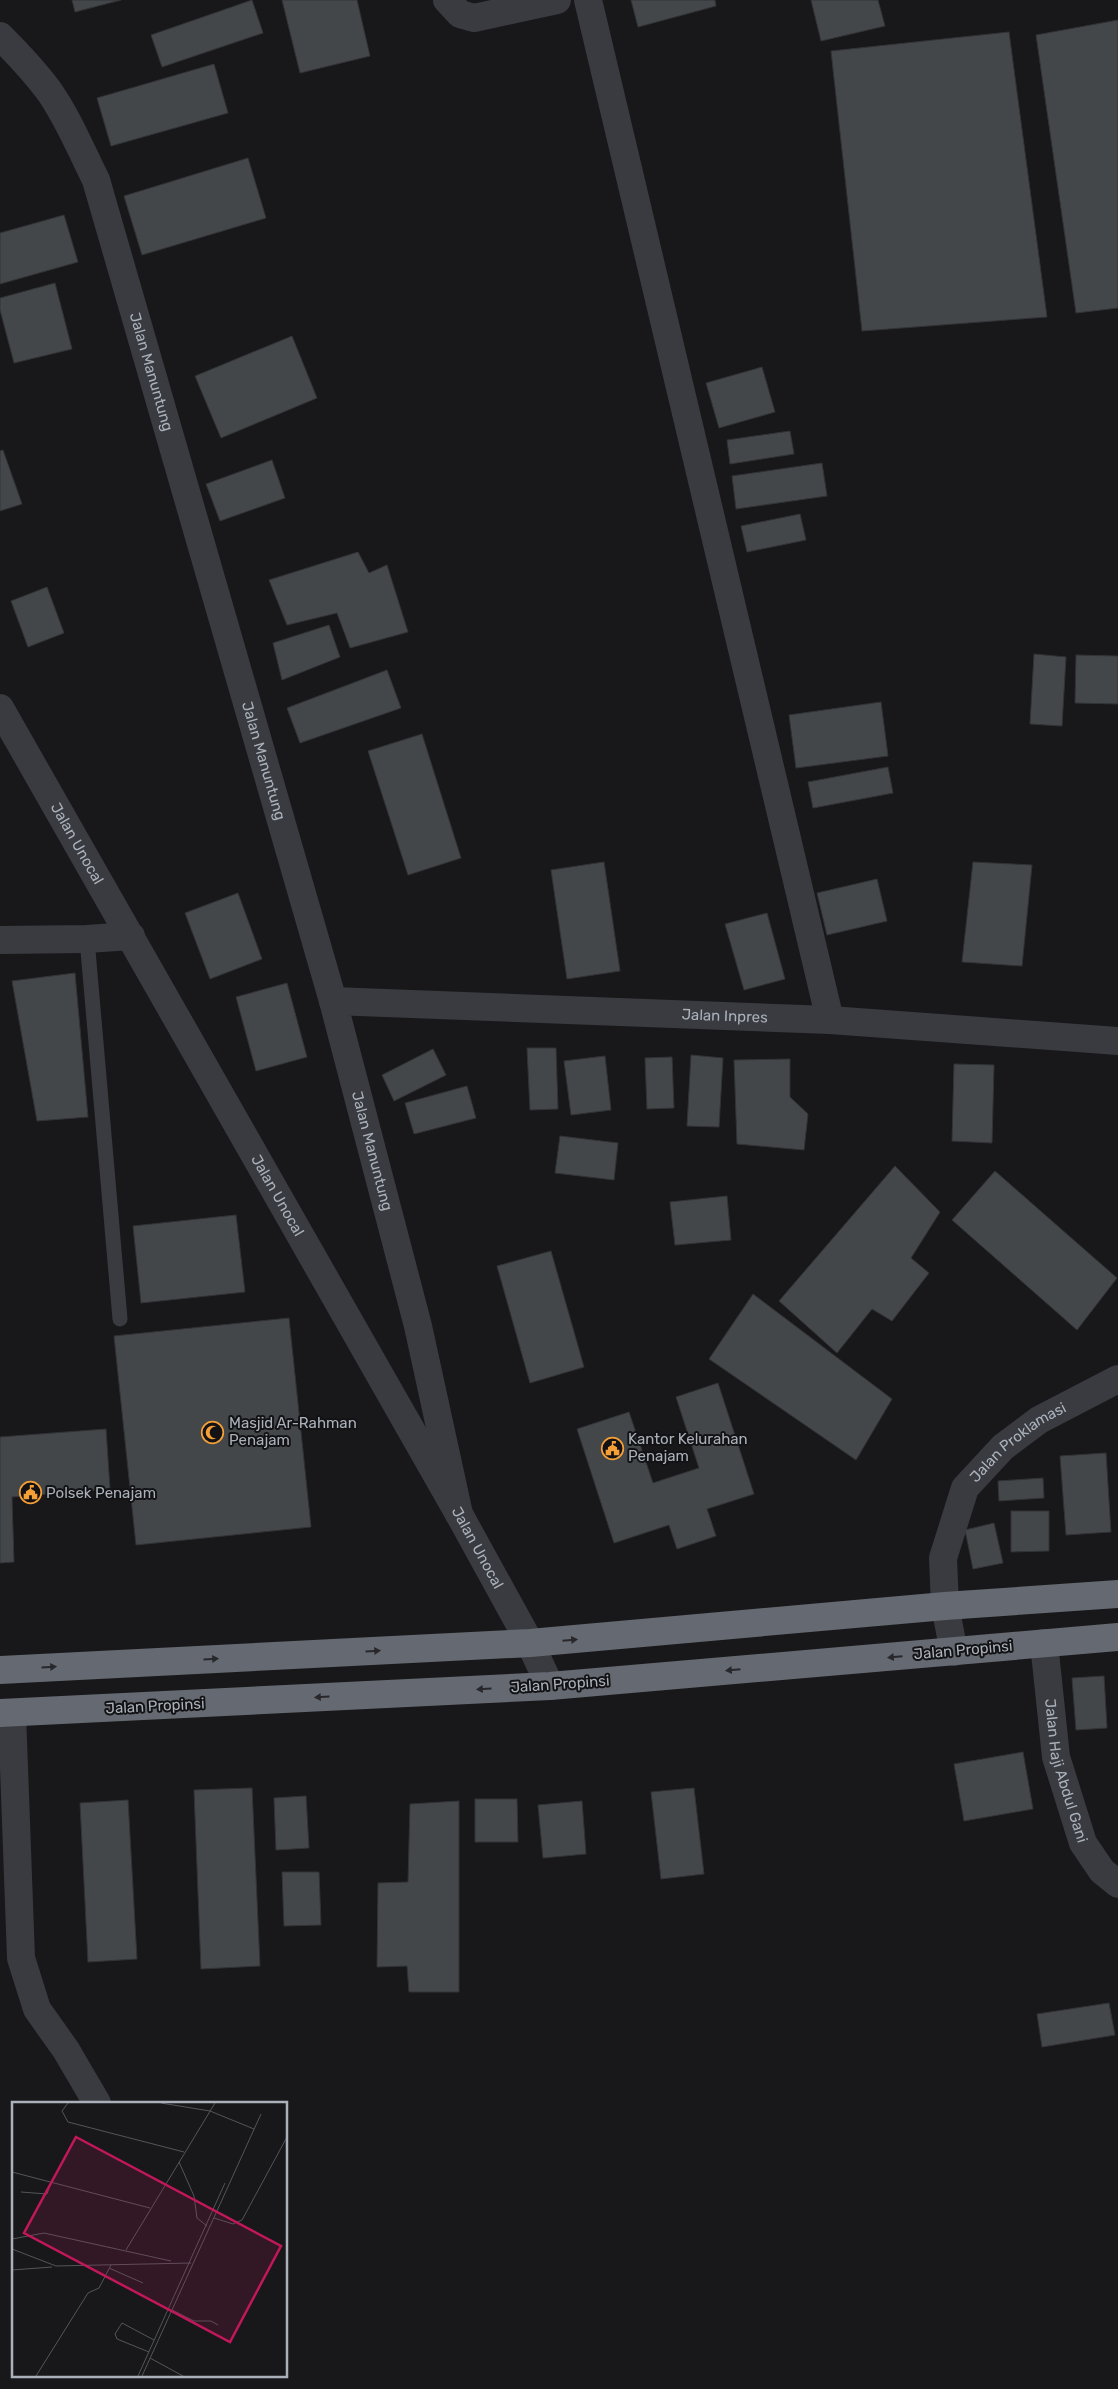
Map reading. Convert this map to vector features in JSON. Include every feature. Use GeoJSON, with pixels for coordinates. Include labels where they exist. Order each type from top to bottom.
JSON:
{"type":"FeatureCollection","features":[{"type":"Feature","properties":{"kind":"highway"},"geometry":{"type":"LineString","coordinates":[[0,1670],[530,1643],[945,1606],[1118,1594]]}},
{"type":"Feature","properties":{"kind":"highway","name":"Jalan Propinsi"},"geometry":{"type":"LineString","coordinates":[[6,1713],[550,1686],[1118,1637]]}},
{"type":"Feature","properties":{"kind":"street"},"geometry":{"type":"LineString","coordinates":[[447,0],[460,14],[474,18],[557,0]]}},
{"type":"Feature","properties":{"kind":"street"},"geometry":{"type":"LineString","coordinates":[[588,0],[830,1020]]}},
{"type":"Feature","properties":{"kind":"street","name":"Jalan Manuntung"},"geometry":{"type":"LineString","coordinates":[[0,36],[28,64],[50,92],[68,122],[96,180],[333,1001],[418,1326],[459,1514]]}},
{"type":"Feature","properties":{"kind":"street","name":"Jalan Unocal"},"geometry":{"type":"LineString","coordinates":[[0,708],[459,1514],[530,1643],[550,1686]]}},
{"type":"Feature","properties":{"kind":"street"},"geometry":{"type":"LineString","coordinates":[[0,940],[87,939],[131,936]]}},
{"type":"Feature","properties":{"kind":"street","name":"Jalan Inpres"},"geometry":{"type":"LineString","coordinates":[[333,1001],[830,1020],[1118,1041]]}},
{"type":"Feature","properties":{"kind":"street","name":"Jalan Proklamasi"},"geometry":{"type":"LineString","coordinates":[[954,1652],[945,1606],[944,1558],[965,1488],[1003,1447],[1039,1420],[1118,1379]]}},
{"type":"Feature","properties":{"kind":"street","name":"Jalan Haji Abdul Gani"},"geometry":{"type":"LineString","coordinates":[[1044,1643],[1056,1757],[1083,1843],[1102,1871],[1118,1884]]}},
{"type":"Feature","properties":{"kind":"street"},"geometry":{"type":"LineString","coordinates":[[6,1713],[21,1958],[37,2009],[66,2050],[96,2102]]}},
{"type":"Feature","properties":{"kind":"lane"},"geometry":{"type":"LineString","coordinates":[[87,939],[120,1318]]}},
{"type":"Feature","properties":{"kind":"building"},"geometry":{"type":"Polygon","coordinates":[[[72,0],[121,0],[75,12],[72,0]]]}},
{"type":"Feature","properties":{"kind":"building"},"geometry":{"type":"Polygon","coordinates":[[[252,0],[263,33],[162,67],[151,35],[252,0]]]}},
{"type":"Feature","properties":{"kind":"building"},"geometry":{"type":"Polygon","coordinates":[[[282,0],[357,0],[370,56],[300,73],[282,0]]]}},
{"type":"Feature","properties":{"kind":"building"},"geometry":{"type":"Polygon","coordinates":[[[631,0],[715,0],[716,6],[638,27],[631,0]]]}},
{"type":"Feature","properties":{"kind":"building"},"geometry":{"type":"Polygon","coordinates":[[[811,0],[878,0],[885,26],[821,41],[811,0]]]}},
{"type":"Feature","properties":{"kind":"building"},"geometry":{"type":"Polygon","coordinates":[[[1118,20],[1118,308],[1076,313],[1036,35],[1118,20]]]}},
{"type":"Feature","properties":{"kind":"building"},"geometry":{"type":"Polygon","coordinates":[[[1009,32],[1047,317],[862,331],[831,51],[1009,32]]]}},
{"type":"Feature","properties":{"kind":"building"},"geometry":{"type":"Polygon","coordinates":[[[214,64],[228,113],[111,146],[97,98],[214,64]]]}},
{"type":"Feature","properties":{"kind":"building"},"geometry":{"type":"Polygon","coordinates":[[[248,158],[266,218],[142,255],[124,196],[248,158]]]}},
{"type":"Feature","properties":{"kind":"building"},"geometry":{"type":"Polygon","coordinates":[[[64,215],[78,262],[0,284],[0,233],[64,215]]]}},
{"type":"Feature","properties":{"kind":"building"},"geometry":{"type":"Polygon","coordinates":[[[55,283],[72,349],[14,363],[0,310],[0,298],[55,283]]]}},
{"type":"Feature","properties":{"kind":"building"},"geometry":{"type":"Polygon","coordinates":[[[292,336],[317,398],[221,438],[195,376],[292,336]]]}},
{"type":"Feature","properties":{"kind":"building"},"geometry":{"type":"Polygon","coordinates":[[[762,367],[775,412],[719,428],[706,383],[762,367]]]}},
{"type":"Feature","properties":{"kind":"building"},"geometry":{"type":"Polygon","coordinates":[[[790,431],[794,454],[730,464],[727,440],[790,431]]]}},
{"type":"Feature","properties":{"kind":"building"},"geometry":{"type":"Polygon","coordinates":[[[3,450],[22,504],[0,511],[0,451],[3,450]]]}},
{"type":"Feature","properties":{"kind":"building"},"geometry":{"type":"Polygon","coordinates":[[[272,460],[285,498],[220,521],[206,484],[272,460]]]}},
{"type":"Feature","properties":{"kind":"building"},"geometry":{"type":"Polygon","coordinates":[[[822,463],[827,496],[736,509],[732,476],[822,463]]]}},
{"type":"Feature","properties":{"kind":"building"},"geometry":{"type":"Polygon","coordinates":[[[800,514],[806,540],[747,552],[741,526],[800,514]]]}},
{"type":"Feature","properties":{"kind":"building"},"geometry":{"type":"Polygon","coordinates":[[[358,552],[369,573],[387,565],[408,632],[350,648],[337,613],[287,625],[269,580],[358,552]]]}},
{"type":"Feature","properties":{"kind":"building"},"geometry":{"type":"Polygon","coordinates":[[[47,587],[64,633],[28,647],[11,601],[47,587]]]}},
{"type":"Feature","properties":{"kind":"building"},"geometry":{"type":"Polygon","coordinates":[[[329,625],[340,657],[282,680],[273,643],[329,625]]]}},
{"type":"Feature","properties":{"kind":"building"},"geometry":{"type":"Polygon","coordinates":[[[1034,654],[1066,657],[1062,726],[1030,724],[1034,654]]]}},
{"type":"Feature","properties":{"kind":"building"},"geometry":{"type":"Polygon","coordinates":[[[1076,655],[1118,656],[1118,704],[1075,703],[1076,655]]]}},
{"type":"Feature","properties":{"kind":"building"},"geometry":{"type":"Polygon","coordinates":[[[387,670],[401,708],[300,743],[287,708],[387,670]]]}},
{"type":"Feature","properties":{"kind":"building"},"geometry":{"type":"Polygon","coordinates":[[[881,702],[888,756],[796,768],[789,715],[881,702]]]}},
{"type":"Feature","properties":{"kind":"building"},"geometry":{"type":"Polygon","coordinates":[[[422,734],[461,858],[408,875],[368,751],[422,734]]]}},
{"type":"Feature","properties":{"kind":"building"},"geometry":{"type":"Polygon","coordinates":[[[888,767],[893,793],[813,808],[808,782],[888,767]]]}},
{"type":"Feature","properties":{"kind":"building"},"geometry":{"type":"Polygon","coordinates":[[[604,862],[620,971],[567,979],[551,870],[604,862]]]}},
{"type":"Feature","properties":{"kind":"building"},"geometry":{"type":"Polygon","coordinates":[[[973,862],[1032,865],[1022,966],[962,962],[973,862]]]}},
{"type":"Feature","properties":{"kind":"building"},"geometry":{"type":"Polygon","coordinates":[[[877,879],[887,921],[827,935],[817,893],[877,879]]]}},
{"type":"Feature","properties":{"kind":"building"},"geometry":{"type":"Polygon","coordinates":[[[238,893],[262,959],[210,979],[185,913],[238,893]]]}},
{"type":"Feature","properties":{"kind":"building"},"geometry":{"type":"Polygon","coordinates":[[[767,913],[785,979],[744,990],[725,924],[767,913]]]}},
{"type":"Feature","properties":{"kind":"building"},"geometry":{"type":"Polygon","coordinates":[[[75,973],[88,1117],[37,1121],[12,981],[75,973]]]}},
{"type":"Feature","properties":{"kind":"building"},"geometry":{"type":"Polygon","coordinates":[[[287,983],[307,1057],[256,1071],[236,997],[287,983]]]}},
{"type":"Feature","properties":{"kind":"building"},"geometry":{"type":"Polygon","coordinates":[[[527,1048],[556,1048],[558,1109],[530,1110],[527,1048]]]}},
{"type":"Feature","properties":{"kind":"building"},"geometry":{"type":"Polygon","coordinates":[[[433,1049],[446,1075],[394,1101],[382,1075],[433,1049]]]}},
{"type":"Feature","properties":{"kind":"building"},"geometry":{"type":"Polygon","coordinates":[[[691,1055],[723,1058],[719,1127],[687,1126],[691,1055]]]}},
{"type":"Feature","properties":{"kind":"building"},"geometry":{"type":"Polygon","coordinates":[[[605,1056],[611,1110],[571,1115],[564,1061],[605,1056]]]}},
{"type":"Feature","properties":{"kind":"building"},"geometry":{"type":"Polygon","coordinates":[[[672,1057],[674,1108],[647,1109],[645,1058],[672,1057]]]}},
{"type":"Feature","properties":{"kind":"building"},"geometry":{"type":"Polygon","coordinates":[[[790,1059],[790,1097],[808,1114],[804,1150],[737,1144],[734,1060],[790,1059]]]}},
{"type":"Feature","properties":{"kind":"building"},"geometry":{"type":"Polygon","coordinates":[[[954,1064],[994,1065],[992,1143],[952,1141],[954,1064]]]}},
{"type":"Feature","properties":{"kind":"building"},"geometry":{"type":"Polygon","coordinates":[[[467,1086],[476,1118],[414,1134],[405,1103],[467,1086]]]}},
{"type":"Feature","properties":{"kind":"building"},"geometry":{"type":"Polygon","coordinates":[[[560,1136],[618,1143],[614,1180],[555,1173],[560,1136]]]}},
{"type":"Feature","properties":{"kind":"building"},"geometry":{"type":"Polygon","coordinates":[[[895,1166],[940,1212],[911,1258],[929,1273],[892,1321],[872,1309],[837,1353],[779,1301],[895,1166]]]}},
{"type":"Feature","properties":{"kind":"building"},"geometry":{"type":"Polygon","coordinates":[[[995,1171],[1117,1278],[1077,1330],[952,1220],[995,1171]]]}},
{"type":"Feature","properties":{"kind":"building"},"geometry":{"type":"Polygon","coordinates":[[[727,1196],[731,1240],[675,1245],[670,1202],[727,1196]]]}},
{"type":"Feature","properties":{"kind":"building"},"geometry":{"type":"Polygon","coordinates":[[[236,1215],[245,1292],[141,1303],[133,1226],[236,1215]]]}},
{"type":"Feature","properties":{"kind":"building"},"geometry":{"type":"Polygon","coordinates":[[[551,1251],[584,1367],[530,1383],[497,1266],[551,1251]]]}},
{"type":"Feature","properties":{"kind":"building"},"geometry":{"type":"Polygon","coordinates":[[[753,1294],[892,1399],[856,1460],[709,1359],[753,1294]]]}},
{"type":"Feature","properties":{"kind":"building","name":"Masjid Ar-Rahman Penajam"},"geometry":{"type":"Polygon","coordinates":[[[289,1318],[311,1527],[136,1545],[114,1336],[289,1318]]]}},
{"type":"Feature","properties":{"kind":"building","name":"Kantor Kelurahan Penajam"},"geometry":{"type":"Polygon","coordinates":[[[718,1383],[754,1494],[707,1509],[716,1536],[677,1549],[669,1525],[614,1543],[577,1429],[629,1412],[653,1483],[699,1468],[676,1397],[718,1383]]]}},
{"type":"Feature","properties":{"kind":"building","name":"Polsek Penajam"},"geometry":{"type":"Polygon","coordinates":[[[106,1429],[110,1489],[12,1497],[14,1562],[0,1563],[0,1437],[106,1429]]]}},
{"type":"Feature","properties":{"kind":"building"},"geometry":{"type":"Polygon","coordinates":[[[1106,1453],[1111,1532],[1066,1535],[1060,1456],[1106,1453]]]}},
{"type":"Feature","properties":{"kind":"building"},"geometry":{"type":"Polygon","coordinates":[[[1043,1478],[1044,1498],[999,1501],[998,1481],[1043,1478]]]}},
{"type":"Feature","properties":{"kind":"building"},"geometry":{"type":"Polygon","coordinates":[[[1011,1511],[1049,1511],[1049,1551],[1011,1552],[1011,1511]]]}},
{"type":"Feature","properties":{"kind":"building"},"geometry":{"type":"Polygon","coordinates":[[[994,1523],[1003,1563],[973,1569],[965,1530],[994,1523]]]}},
{"type":"Feature","properties":{"kind":"building"},"geometry":{"type":"Polygon","coordinates":[[[1104,1676],[1107,1728],[1076,1730],[1072,1678],[1104,1676]]]}},
{"type":"Feature","properties":{"kind":"building"},"geometry":{"type":"Polygon","coordinates":[[[1023,1752],[1033,1809],[964,1821],[954,1764],[1023,1752]]]}},
{"type":"Feature","properties":{"kind":"building"},"geometry":{"type":"Polygon","coordinates":[[[252,1788],[260,1966],[201,1969],[194,1790],[252,1788]]]}},
{"type":"Feature","properties":{"kind":"building"},"geometry":{"type":"Polygon","coordinates":[[[694,1788],[704,1874],[661,1879],[651,1792],[694,1788]]]}},
{"type":"Feature","properties":{"kind":"building"},"geometry":{"type":"Polygon","coordinates":[[[306,1796],[309,1848],[276,1850],[274,1798],[306,1796]]]}},
{"type":"Feature","properties":{"kind":"building"},"geometry":{"type":"Polygon","coordinates":[[[475,1799],[517,1799],[518,1842],[475,1842],[475,1799]]]}},
{"type":"Feature","properties":{"kind":"building"},"geometry":{"type":"Polygon","coordinates":[[[128,1800],[137,1959],[88,1962],[80,1803],[128,1800]]]}},
{"type":"Feature","properties":{"kind":"building"},"geometry":{"type":"Polygon","coordinates":[[[459,1801],[459,1992],[409,1992],[407,1966],[377,1967],[378,1883],[408,1882],[410,1804],[459,1801]]]}},
{"type":"Feature","properties":{"kind":"building"},"geometry":{"type":"Polygon","coordinates":[[[582,1801],[586,1854],[543,1858],[538,1805],[582,1801]]]}},
{"type":"Feature","properties":{"kind":"building"},"geometry":{"type":"Polygon","coordinates":[[[282,1872],[319,1872],[321,1925],[284,1926],[282,1872]]]}},
{"type":"Feature","properties":{"kind":"building"},"geometry":{"type":"Polygon","coordinates":[[[1109,2003],[1115,2035],[1042,2047],[1037,2014],[1109,2003]]]}},
{"type":"Feature","properties":{"kind":"place","name":"Masjid Ar-Rahman Penajam"},"geometry":{"type":"Point","coordinates":[213,1432]}},
{"type":"Feature","properties":{"kind":"place","name":"Kantor Kelurahan Penajam"},"geometry":{"type":"Point","coordinates":[612,1448]}},
{"type":"Feature","properties":{"kind":"place","name":"Polsek Penajam"},"geometry":{"type":"Point","coordinates":[30,1493]}}]}
